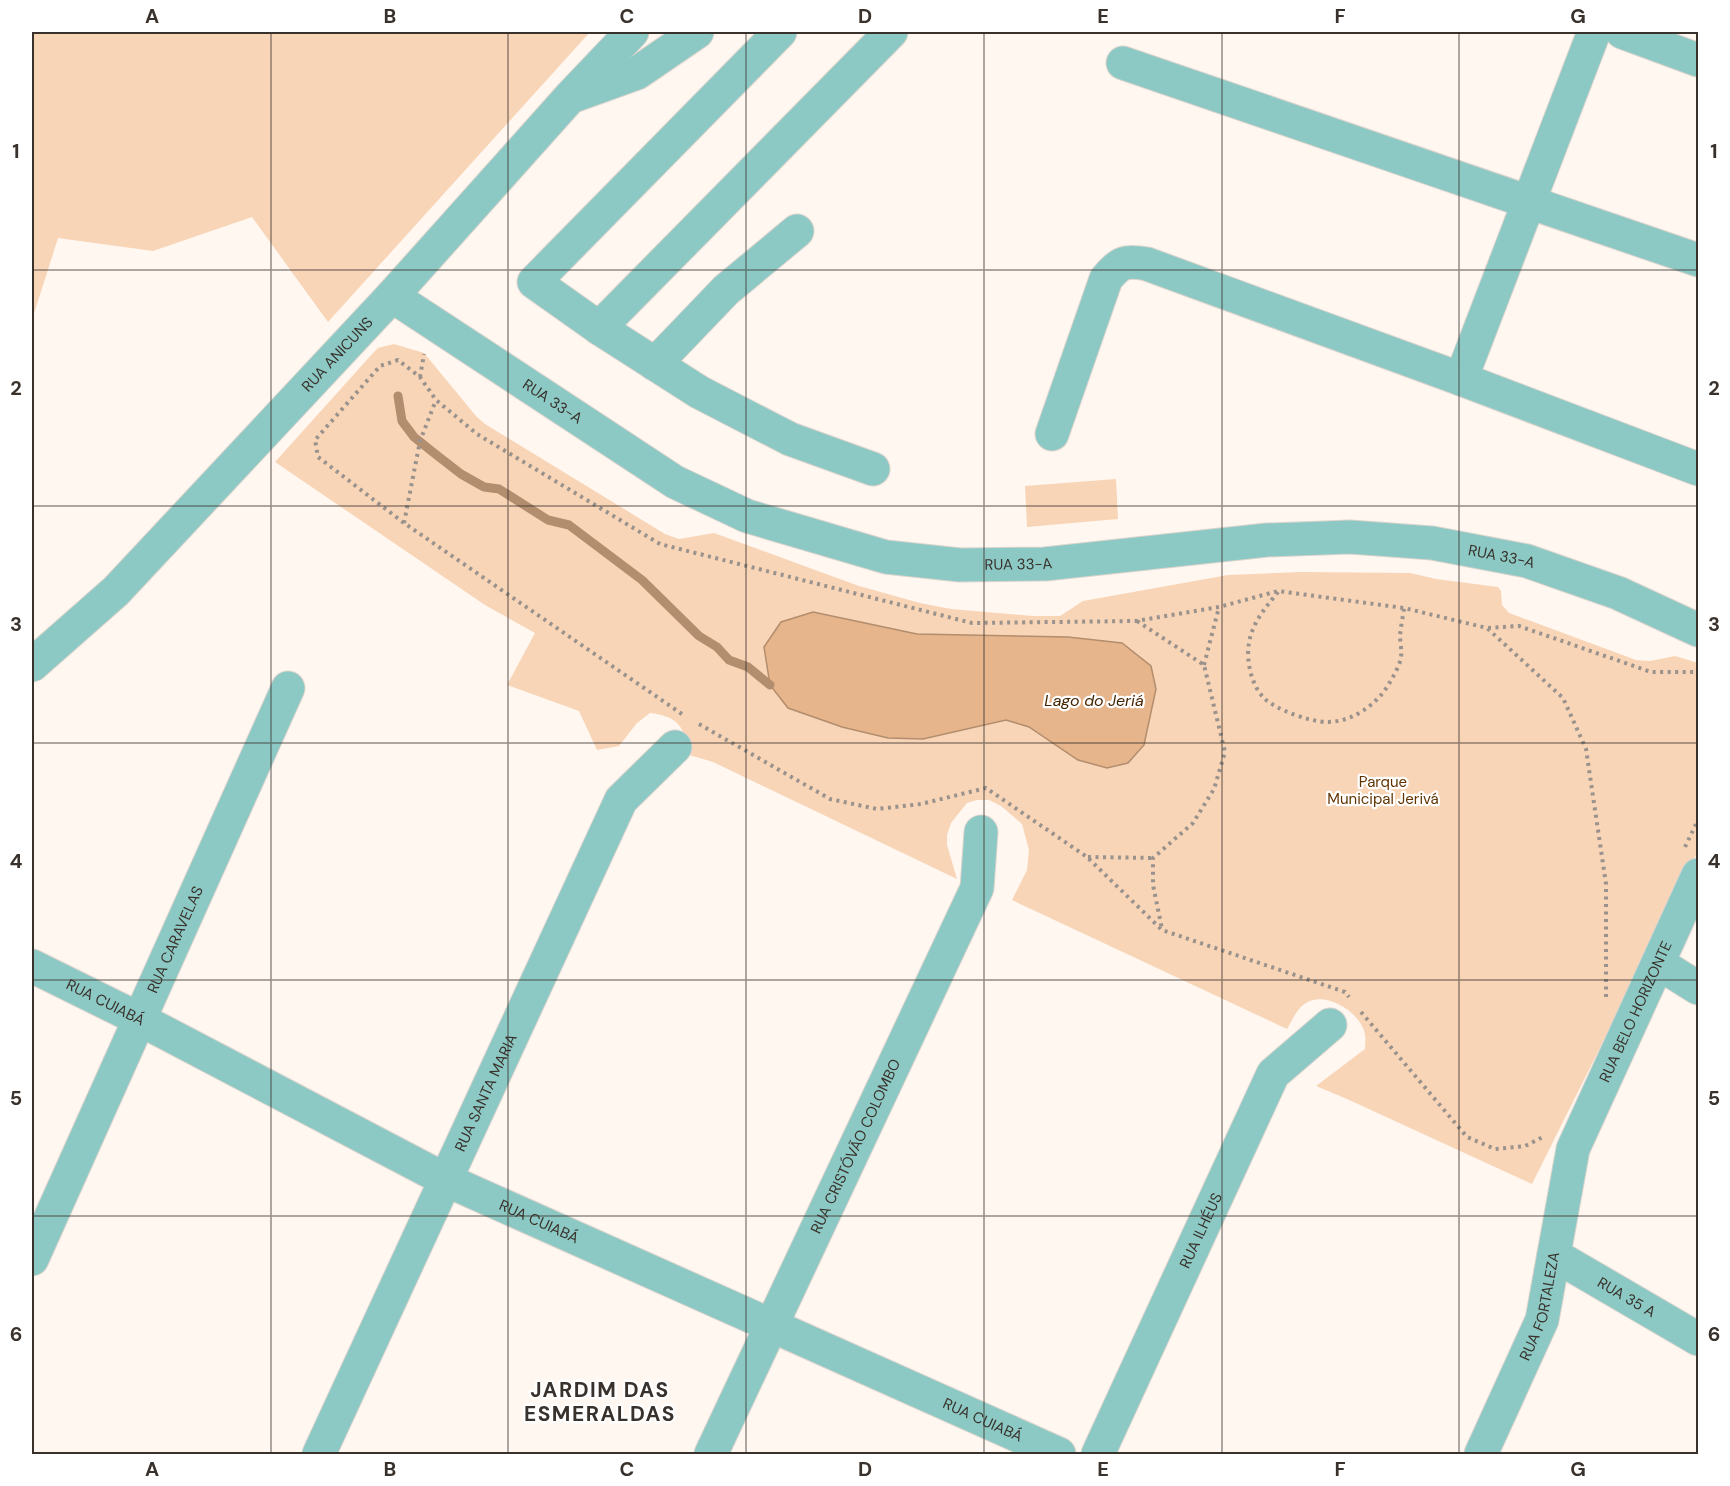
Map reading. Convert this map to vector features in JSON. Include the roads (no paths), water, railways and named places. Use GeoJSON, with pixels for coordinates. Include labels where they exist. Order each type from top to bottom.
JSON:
{"type":"FeatureCollection","features":[{"type":"Feature","properties":{"kind":"street","name":"RUA ANICUNS"},"geometry":{"type":"LineString","coordinates":[[32,665],[116,591],[392,296],[571,96],[632,32]]}},
{"type":"Feature","properties":{"kind":"street"},"geometry":{"type":"LineString","coordinates":[[571,96],[637,73],[697,32]]}},
{"type":"Feature","properties":{"kind":"street"},"geometry":{"type":"LineString","coordinates":[[780,32],[534,282],[599,328],[699,393],[790,440],[873,468]]}},
{"type":"Feature","properties":{"kind":"street"},"geometry":{"type":"LineString","coordinates":[[599,328],[891,32]]}},
{"type":"Feature","properties":{"kind":"street"},"geometry":{"type":"LineString","coordinates":[[1461,378],[1594,32]]}},
{"type":"Feature","properties":{"kind":"street"},"geometry":{"type":"LineString","coordinates":[[1622,32],[1698,60]]}},
{"type":"Feature","properties":{"kind":"street"},"geometry":{"type":"LineString","coordinates":[[1124,63],[1698,260]]}},
{"type":"Feature","properties":{"kind":"street"},"geometry":{"type":"LineString","coordinates":[[655,364],[726,290],[797,231]]}},
{"type":"Feature","properties":{"kind":"street"},"geometry":{"type":"LineString","coordinates":[[1052,434],[1106,279],[1116,266],[1131,261],[1147,264],[1461,378],[1698,469]]}},
{"type":"Feature","properties":{"kind":"street","name":"RUA 33-A"},"geometry":{"type":"LineString","coordinates":[[392,296],[675,482],[747,516],[886,557],[960,565],[1034,564],[1267,540],[1350,537],[1432,543],[1527,561],[1618,593],[1698,630]]}},
{"type":"Feature","properties":{"kind":"street","name":"RUA CARAVELAS"},"geometry":{"type":"LineString","coordinates":[[32,1259],[288,688]]}},
{"type":"Feature","properties":{"kind":"street","name":"RUA SANTA MARIA"},"geometry":{"type":"LineString","coordinates":[[320,1455],[621,800],[675,747]]}},
{"type":"Feature","properties":{"kind":"street","name":"RUA CRISTÓVÃO COLOMBO"},"geometry":{"type":"LineString","coordinates":[[711,1455],[977,888],[981,832]]}},
{"type":"Feature","properties":{"kind":"street","name":"RUA BELO HORIZONTE"},"geometry":{"type":"LineString","coordinates":[[1562,1140],[1658,963],[1698,875]]}},
{"type":"Feature","properties":{"kind":"street"},"geometry":{"type":"LineString","coordinates":[[1658,963],[1698,988]]}},
{"type":"Feature","properties":{"kind":"street","name":"RUA CUIABÁ"},"geometry":{"type":"LineString","coordinates":[[32,966],[139,1019],[446,1180],[1059,1455]]}},
{"type":"Feature","properties":{"kind":"street","name":"RUA ILHÉUS"},"geometry":{"type":"LineString","coordinates":[[1098,1455],[1273,1074],[1330,1025]]}},
{"type":"Feature","properties":{"kind":"street","name":"RUA FORTALEZA"},"geometry":{"type":"LineString","coordinates":[[1481,1455],[1542,1320],[1554,1255],[1562,1140]]}},
{"type":"Feature","properties":{"kind":"street","name":"RUA 35 A"},"geometry":{"type":"LineString","coordinates":[[1554,1255],[1698,1339]]}},
{"type":"Feature","properties":{"kind":"water","name":"Lago do Jeriá"},"geometry":{"type":"Polygon","coordinates":[[[813,612],[917,634],[1068,637],[1122,643],[1151,666],[1156,689],[1144,745],[1128,763],[1107,768],[1078,760],[1029,727],[1006,720],[923,739],[888,738],[842,727],[788,708],[770,685],[764,647],[781,622],[813,612]]]}},
{"type":"Feature","properties":{"kind":"waterway"},"geometry":{"type":"LineString","coordinates":[[398,396],[402,421],[414,437],[461,474],[484,487],[499,489],[548,520],[569,525],[642,580],[699,636],[717,647],[729,660],[748,667],[770,685]]}},
{"type":"Feature","properties":{"kind":"district","name":"JARDIM DAS ESMERALDAS"},"geometry":{"type":"Point","coordinates":[600,1402]}},
{"type":"Feature","properties":{"kind":"park label","name":"Parque Municipal Jerivá"},"geometry":{"type":"Point","coordinates":[1383,790]}}]}
